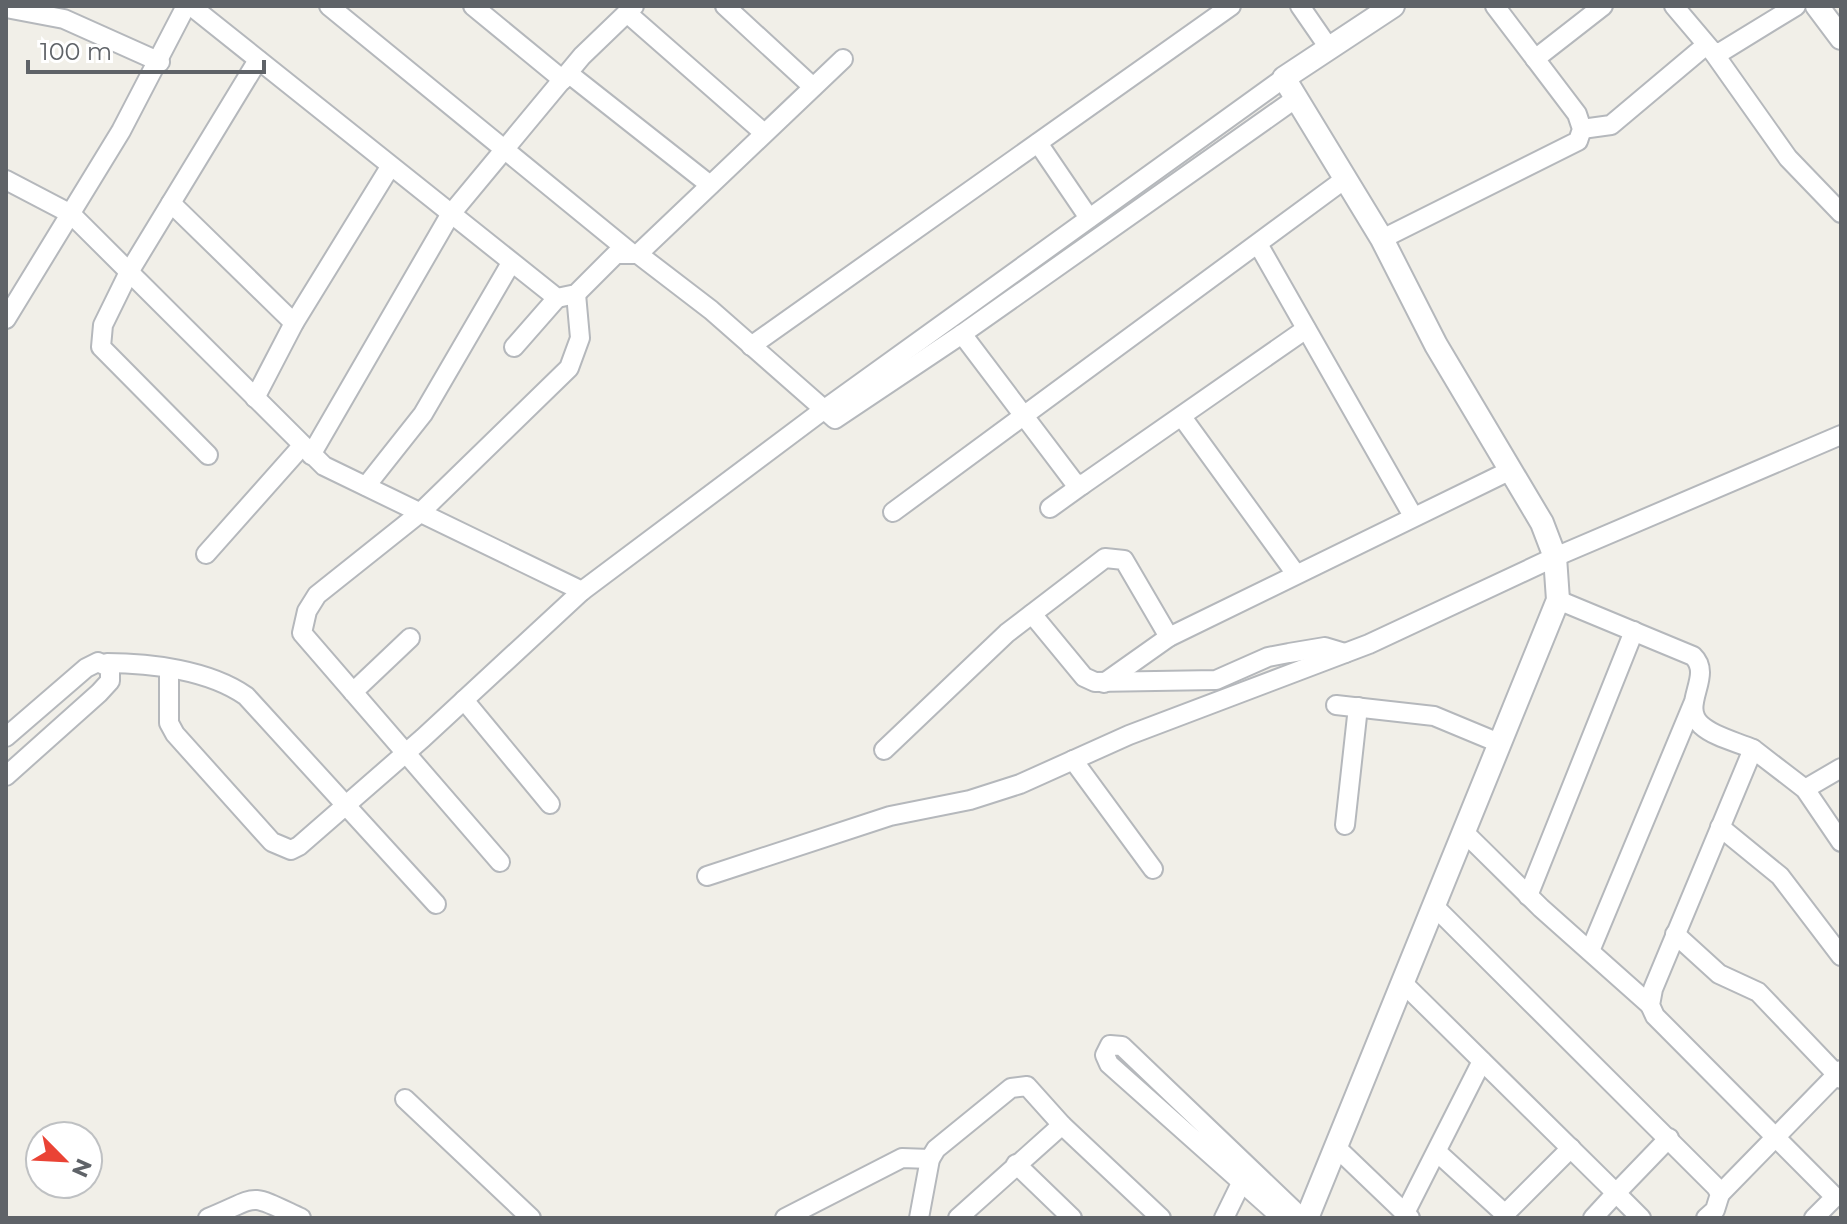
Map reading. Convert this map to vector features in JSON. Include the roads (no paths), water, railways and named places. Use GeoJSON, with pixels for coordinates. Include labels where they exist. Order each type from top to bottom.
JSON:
{"type":"FeatureCollection","features":[{"type":"Feature","properties":{"kind":"street"},"geometry":{"type":"LineString","coordinates":[[6,319],[160,62],[189,6],[557,298]]}},
{"type":"Feature","properties":{"kind":"street"},"geometry":{"type":"LineString","coordinates":[[329,6],[634,253],[711,310],[822,411],[831,417],[841,418],[1295,99]]}},
{"type":"Feature","properties":{"kind":"street"},"geometry":{"type":"LineString","coordinates":[[473,6],[710,185]]}},
{"type":"Feature","properties":{"kind":"street"},"geometry":{"type":"LineString","coordinates":[[725,6],[813,87]]}},
{"type":"Feature","properties":{"kind":"street"},"geometry":{"type":"LineString","coordinates":[[751,346],[1231,6]]}},
{"type":"Feature","properties":{"kind":"street"},"geometry":{"type":"LineString","coordinates":[[1300,6],[1329,48]]}},
{"type":"Feature","properties":{"kind":"street"},"geometry":{"type":"LineString","coordinates":[[169,670],[169,723],[175,734],[272,842],[291,850],[406,753],[582,591],[822,411],[1089,218],[1284,78],[1393,6]]}},
{"type":"Feature","properties":{"kind":"street"},"geometry":{"type":"LineString","coordinates":[[1382,239],[1572,147],[1582,129],[1577,114],[1495,6]]}},
{"type":"Feature","properties":{"kind":"street"},"geometry":{"type":"LineString","coordinates":[[1535,59],[1603,6]]}},
{"type":"Feature","properties":{"kind":"street"},"geometry":{"type":"LineString","coordinates":[[1674,6],[1788,158],[1841,213]]}},
{"type":"Feature","properties":{"kind":"street"},"geometry":{"type":"LineString","coordinates":[[1709,49],[1721,52],[1796,6]]}},
{"type":"Feature","properties":{"kind":"street"},"geometry":{"type":"LineString","coordinates":[[1817,6],[1841,38]]}},
{"type":"Feature","properties":{"kind":"street"},"geometry":{"type":"LineString","coordinates":[[6,8],[64,19],[160,62]]}},
{"type":"Feature","properties":{"kind":"street"},"geometry":{"type":"LineString","coordinates":[[206,554],[306,451],[450,215],[566,77],[631,9],[764,133]]}},
{"type":"Feature","properties":{"kind":"street"},"geometry":{"type":"LineString","coordinates":[[1582,129],[1611,125],[1709,49]]}},
{"type":"Feature","properties":{"kind":"street"},"geometry":{"type":"LineString","coordinates":[[514,347],[557,298],[576,294],[616,254],[634,253],[843,59]]}},
{"type":"Feature","properties":{"kind":"street"},"geometry":{"type":"LineString","coordinates":[[208,455],[101,347],[103,325],[129,272],[258,60]]}},
{"type":"Feature","properties":{"kind":"street"},"geometry":{"type":"LineString","coordinates":[[1282,1218],[1245,1174],[1122,1046],[1115,1043],[1106,1049],[1109,1064],[1245,1174],[1304,1218],[1338,1149],[1558,600],[1555,557],[1542,523],[1436,345],[1382,239],[1284,78]]}},
{"type":"Feature","properties":{"kind":"street"},"geometry":{"type":"LineString","coordinates":[[1038,143],[1089,218]]}},
{"type":"Feature","properties":{"kind":"street"},"geometry":{"type":"LineString","coordinates":[[255,398],[294,323],[390,167]]}},
{"type":"Feature","properties":{"kind":"street"},"geometry":{"type":"LineString","coordinates":[[893,512],[1345,179]]}},
{"type":"Feature","properties":{"kind":"street"},"geometry":{"type":"LineString","coordinates":[[6,180],[71,214],[324,466],[582,591]]}},
{"type":"Feature","properties":{"kind":"street"},"geometry":{"type":"LineString","coordinates":[[1141,181],[1151,200]]}},
{"type":"Feature","properties":{"kind":"street"},"geometry":{"type":"LineString","coordinates":[[171,203],[294,323]]}},
{"type":"Feature","properties":{"kind":"street"},"geometry":{"type":"LineString","coordinates":[[1258,244],[1413,516]]}},
{"type":"Feature","properties":{"kind":"street"},"geometry":{"type":"LineString","coordinates":[[366,486],[423,414],[511,263]]}},
{"type":"Feature","properties":{"kind":"street"},"geometry":{"type":"LineString","coordinates":[[500,862],[302,633],[301,626],[317,595],[420,513],[569,368],[580,338],[576,294]]}},
{"type":"Feature","properties":{"kind":"street"},"geometry":{"type":"LineString","coordinates":[[1050,508],[1306,329]]}},
{"type":"Feature","properties":{"kind":"street"},"geometry":{"type":"LineString","coordinates":[[962,334],[1074,482],[1082,485]]}},
{"type":"Feature","properties":{"kind":"street"},"geometry":{"type":"LineString","coordinates":[[1182,417],[1296,574]]}},
{"type":"Feature","properties":{"kind":"street"},"geometry":{"type":"LineString","coordinates":[[707,876],[890,816],[993,794],[1345,653],[1555,557],[1841,435]]}},
{"type":"Feature","properties":{"kind":"street"},"geometry":{"type":"LineString","coordinates":[[1104,683],[1169,637],[1511,470]]}},
{"type":"Feature","properties":{"kind":"street"},"geometry":{"type":"LineString","coordinates":[[884,750],[1007,633],[1105,558],[1113,556],[1124,560],[1169,637]]}},
{"type":"Feature","properties":{"kind":"street"},"geometry":{"type":"LineString","coordinates":[[1558,600],[1693,656],[1700,663],[1702,674],[1693,704],[1590,951]]}},
{"type":"Feature","properties":{"kind":"street"},"geometry":{"type":"LineString","coordinates":[[1032,614],[1084,677],[1104,683],[1216,680],[1268,657],[1325,647],[1345,653]]}},
{"type":"Feature","properties":{"kind":"street"},"geometry":{"type":"LineString","coordinates":[[1528,896],[1634,631]]}},
{"type":"Feature","properties":{"kind":"street"},"geometry":{"type":"LineString","coordinates":[[353,692],[410,638]]}},
{"type":"Feature","properties":{"kind":"street"},"geometry":{"type":"LineString","coordinates":[[6,737],[86,668],[98,662],[142,663],[234,687],[347,804],[436,904]]}},
{"type":"Feature","properties":{"kind":"street"},"geometry":{"type":"LineString","coordinates":[[6,776],[110,681],[107,663]]}},
{"type":"Feature","properties":{"kind":"street"},"geometry":{"type":"LineString","coordinates":[[464,700],[550,804]]}},
{"type":"Feature","properties":{"kind":"street"},"geometry":{"type":"LineString","coordinates":[[1693,704],[1695,716],[1702,725],[1753,749],[1805,789],[1841,842]]}},
{"type":"Feature","properties":{"kind":"street"},"geometry":{"type":"LineString","coordinates":[[1336,705],[1434,716],[1499,743]]}},
{"type":"Feature","properties":{"kind":"street"},"geometry":{"type":"LineString","coordinates":[[1345,825],[1358,707]]}},
{"type":"Feature","properties":{"kind":"street"},"geometry":{"type":"LineString","coordinates":[[1650,1005],[1653,989],[1675,934],[1753,749]]}},
{"type":"Feature","properties":{"kind":"street"},"geometry":{"type":"LineString","coordinates":[[1073,760],[1153,869]]}},
{"type":"Feature","properties":{"kind":"street"},"geometry":{"type":"LineString","coordinates":[[1805,789],[1841,768]]}},
{"type":"Feature","properties":{"kind":"street"},"geometry":{"type":"LineString","coordinates":[[1720,827],[1780,876],[1841,956]]}},
{"type":"Feature","properties":{"kind":"street"},"geometry":{"type":"LineString","coordinates":[[1464,832],[1528,896],[1650,1005],[1655,1016],[1776,1139],[1839,1196],[1814,1218]]}},
{"type":"Feature","properties":{"kind":"street"},"geometry":{"type":"LineString","coordinates":[[1435,907],[1669,1138],[1720,1194]]}},
{"type":"Feature","properties":{"kind":"street"},"geometry":{"type":"LineString","coordinates":[[1675,934],[1719,974],[1758,992],[1839,1074],[1720,1194],[1715,1210],[1706,1218]]}},
{"type":"Feature","properties":{"kind":"street"},"geometry":{"type":"LineString","coordinates":[[1404,984],[1641,1218]]}},
{"type":"Feature","properties":{"kind":"street"},"geometry":{"type":"LineString","coordinates":[[1338,1149],[1408,1216],[1482,1061]]}},
{"type":"Feature","properties":{"kind":"street"},"geometry":{"type":"LineString","coordinates":[[919,1218],[930,1159],[947,1140],[1011,1088],[1020,1085],[1027,1086],[1062,1125],[1161,1218]]}},
{"type":"Feature","properties":{"kind":"street"},"geometry":{"type":"LineString","coordinates":[[405,1099],[531,1218]]}},
{"type":"Feature","properties":{"kind":"street"},"geometry":{"type":"LineString","coordinates":[[958,1218],[1062,1125]]}},
{"type":"Feature","properties":{"kind":"street"},"geometry":{"type":"LineString","coordinates":[[1593,1218],[1669,1138]]}},
{"type":"Feature","properties":{"kind":"street"},"geometry":{"type":"LineString","coordinates":[[1437,1152],[1505,1214],[1571,1148]]}},
{"type":"Feature","properties":{"kind":"street"},"geometry":{"type":"LineString","coordinates":[[785,1218],[902,1158],[930,1159]]}},
{"type":"Feature","properties":{"kind":"street"},"geometry":{"type":"LineString","coordinates":[[1016,1164],[1072,1218]]}},
{"type":"Feature","properties":{"kind":"street"},"geometry":{"type":"LineString","coordinates":[[1224,1218],[1245,1174]]}},
{"type":"Feature","properties":{"kind":"street"},"geometry":{"type":"LineString","coordinates":[[208,1218],[249,1198],[256,1198],[301,1218]]}},
{"type":"Feature","properties":{"kind":"street"},"geometry":{"type":"LineString","coordinates":[[1134,1218],[1141,1200]]}}]}
